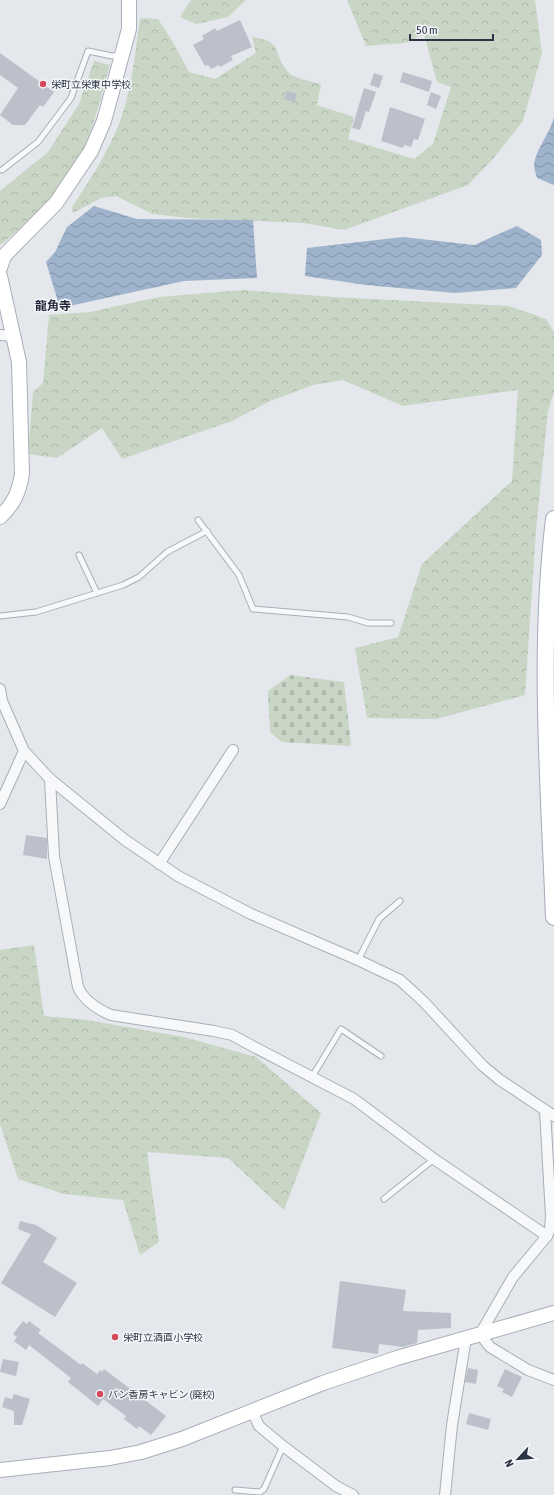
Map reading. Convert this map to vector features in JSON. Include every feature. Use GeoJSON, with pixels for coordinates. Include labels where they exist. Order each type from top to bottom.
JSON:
{"type":"FeatureCollection","features":[{"type":"Feature","properties":{"kind":"main road"},"geometry":{"type":"LineString","coordinates":[[554,519],[548,567],[546,698],[554,917]]}},
{"type":"Feature","properties":{"kind":"street"},"geometry":{"type":"LineString","coordinates":[[0,268],[4,256],[56,203],[91,151],[104,121],[123,54],[129,29],[129,0]]}},
{"type":"Feature","properties":{"kind":"street"},"geometry":{"type":"LineString","coordinates":[[0,276],[19,362],[22,474],[19,491],[14,501],[11,506],[0,516]]}},
{"type":"Feature","properties":{"kind":"street"},"geometry":{"type":"LineString","coordinates":[[0,335],[14,336]]}},
{"type":"Feature","properties":{"kind":"street"},"geometry":{"type":"LineString","coordinates":[[0,689],[1,701],[24,751],[50,779],[125,840],[159,864],[251,914],[358,960],[400,980],[424,1002],[484,1066],[500,1080],[554,1116]]}},
{"type":"Feature","properties":{"kind":"street"},"geometry":{"type":"LineString","coordinates":[[159,864],[233,750]]}},
{"type":"Feature","properties":{"kind":"street"},"geometry":{"type":"LineString","coordinates":[[0,804],[24,751]]}},
{"type":"Feature","properties":{"kind":"street"},"geometry":{"type":"LineString","coordinates":[[50,779],[54,856],[78,987],[82,997],[101,1011],[111,1016],[232,1035],[311,1078],[354,1099],[434,1159],[547,1236]]}},
{"type":"Feature","properties":{"kind":"street"},"geometry":{"type":"LineString","coordinates":[[480,1334],[513,1277],[547,1236],[550,1229],[551,1216],[545,1110]]}},
{"type":"Feature","properties":{"kind":"street"},"geometry":{"type":"LineString","coordinates":[[0,1470],[110,1458],[141,1452],[165,1445],[323,1383],[397,1358],[554,1313]]}},
{"type":"Feature","properties":{"kind":"street"},"geometry":{"type":"LineString","coordinates":[[480,1334],[490,1347],[528,1370],[554,1380]]}},
{"type":"Feature","properties":{"kind":"street"},"geometry":{"type":"LineString","coordinates":[[445,1495],[452,1425],[466,1338]]}},
{"type":"Feature","properties":{"kind":"street"},"geometry":{"type":"LineString","coordinates":[[252,1412],[259,1426],[283,1446],[336,1486],[353,1495]]}},
{"type":"Feature","properties":{"kind":"lane"},"geometry":{"type":"LineString","coordinates":[[2,170],[38,142],[71,98],[88,51],[112,56],[123,54]]}},
{"type":"Feature","properties":{"kind":"lane"},"geometry":{"type":"LineString","coordinates":[[198,520],[239,575],[253,609],[348,617],[368,623],[392,623]]}},
{"type":"Feature","properties":{"kind":"lane"},"geometry":{"type":"LineString","coordinates":[[0,616],[36,612],[123,585],[139,577],[167,552],[207,531]]}},
{"type":"Feature","properties":{"kind":"lane"},"geometry":{"type":"LineString","coordinates":[[79,555],[97,593]]}},
{"type":"Feature","properties":{"kind":"lane"},"geometry":{"type":"LineString","coordinates":[[358,960],[379,919],[400,902]]}},
{"type":"Feature","properties":{"kind":"lane"},"geometry":{"type":"LineString","coordinates":[[311,1078],[341,1029],[381,1056]]}},
{"type":"Feature","properties":{"kind":"lane"},"geometry":{"type":"LineString","coordinates":[[384,1199],[434,1159]]}},
{"type":"Feature","properties":{"kind":"lane"},"geometry":{"type":"LineString","coordinates":[[235,1490],[260,1492],[264,1489],[283,1446]]}},
{"type":"Feature","properties":{"kind":"green space"},"geometry":{"type":"Polygon","coordinates":[[[191,0],[246,0],[228,17],[196,24],[180,17],[191,0]]]}},
{"type":"Feature","properties":{"kind":"green space"},"geometry":{"type":"Polygon","coordinates":[[[347,0],[535,0],[542,53],[523,121],[493,159],[468,185],[344,230],[304,223],[187,218],[153,214],[116,196],[101,198],[73,213],[72,207],[104,156],[119,124],[127,98],[140,18],[158,19],[189,72],[215,79],[256,53],[252,37],[270,42],[274,46],[280,60],[291,75],[321,84],[317,105],[354,117],[348,139],[414,159],[433,144],[451,87],[437,82],[424,34],[405,43],[366,46],[347,0]]]}},
{"type":"Feature","properties":{"kind":"green space"},"geometry":{"type":"Polygon","coordinates":[[[94,61],[110,65],[94,120],[82,153],[73,168],[51,197],[25,224],[0,245],[0,191],[48,152],[79,104],[94,61]]]}},
{"type":"Feature","properties":{"kind":"green space"},"geometry":{"type":"Polygon","coordinates":[[[243,290],[333,297],[509,306],[546,319],[554,332],[554,392],[548,411],[536,530],[525,695],[436,719],[367,718],[355,648],[398,637],[422,564],[512,481],[518,390],[403,406],[343,380],[313,385],[270,401],[232,421],[122,459],[102,428],[57,458],[28,454],[33,392],[43,383],[49,315],[90,312],[159,297],[243,290]]]}},
{"type":"Feature","properties":{"kind":"green space"},"geometry":{"type":"Polygon","coordinates":[[[290,675],[344,682],[351,746],[282,742],[270,732],[268,691],[290,675]]]}},
{"type":"Feature","properties":{"kind":"green space"},"geometry":{"type":"Polygon","coordinates":[[[34,945],[44,1016],[87,1020],[184,1037],[256,1057],[321,1113],[284,1210],[228,1158],[147,1152],[159,1242],[140,1255],[123,1200],[64,1194],[18,1179],[0,1124],[0,950],[34,945]]]}},
{"type":"Feature","properties":{"kind":"water"},"geometry":{"type":"Polygon","coordinates":[[[554,117],[554,185],[537,178],[534,165],[537,153],[554,117]]]}},
{"type":"Feature","properties":{"kind":"water"},"geometry":{"type":"Polygon","coordinates":[[[94,206],[137,219],[253,220],[257,278],[184,281],[60,308],[46,262],[55,252],[67,227],[94,206]]]}},
{"type":"Feature","properties":{"kind":"water"},"geometry":{"type":"Polygon","coordinates":[[[517,226],[541,240],[542,255],[516,288],[455,293],[366,285],[305,276],[307,248],[403,237],[474,245],[517,226]]]}},
{"type":"Feature","properties":{"kind":"building"},"geometry":{"type":"Polygon","coordinates":[[[240,20],[252,47],[231,56],[233,60],[220,67],[219,65],[211,69],[208,65],[205,66],[193,45],[204,39],[202,36],[215,28],[217,31],[240,20]]]}},
{"type":"Feature","properties":{"kind":"building"},"geometry":{"type":"Polygon","coordinates":[[[0,53],[54,92],[43,107],[40,105],[25,125],[13,125],[0,115],[18,88],[0,75],[0,53]]]}},
{"type":"Feature","properties":{"kind":"building"},"geometry":{"type":"Polygon","coordinates":[[[403,72],[432,81],[429,92],[400,82],[403,72]]]}},
{"type":"Feature","properties":{"kind":"building"},"geometry":{"type":"Polygon","coordinates":[[[374,73],[383,76],[379,88],[370,85],[374,73]]]}},
{"type":"Feature","properties":{"kind":"building"},"geometry":{"type":"Polygon","coordinates":[[[364,88],[376,92],[369,112],[366,111],[360,130],[352,128],[364,88]]]}},
{"type":"Feature","properties":{"kind":"building"},"geometry":{"type":"Polygon","coordinates":[[[287,91],[297,94],[295,102],[284,99],[287,91]]]}},
{"type":"Feature","properties":{"kind":"building"},"geometry":{"type":"Polygon","coordinates":[[[431,92],[441,96],[436,109],[427,105],[431,92]]]}},
{"type":"Feature","properties":{"kind":"building"},"geometry":{"type":"Polygon","coordinates":[[[390,107],[425,119],[418,140],[414,139],[411,147],[404,145],[403,148],[381,141],[390,107]]]}},
{"type":"Feature","properties":{"kind":"building"},"geometry":{"type":"Polygon","coordinates":[[[26,835],[47,838],[47,859],[23,855],[26,835]]]}},
{"type":"Feature","properties":{"kind":"building"},"geometry":{"type":"Polygon","coordinates":[[[20,1221],[36,1225],[57,1238],[43,1262],[77,1283],[55,1317],[1,1283],[31,1234],[18,1229],[20,1221]]]}},
{"type":"Feature","properties":{"kind":"building"},"geometry":{"type":"Polygon","coordinates":[[[340,1281],[406,1290],[403,1311],[451,1313],[451,1328],[418,1330],[417,1343],[403,1347],[379,1344],[378,1354],[332,1348],[340,1281]]]}},
{"type":"Feature","properties":{"kind":"building"},"geometry":{"type":"Polygon","coordinates":[[[23,1321],[27,1324],[29,1321],[41,1330],[38,1333],[81,1365],[82,1363],[97,1374],[100,1370],[102,1372],[104,1369],[166,1416],[151,1435],[139,1426],[137,1429],[124,1419],[126,1416],[103,1399],[98,1406],[68,1382],[71,1378],[29,1345],[26,1350],[14,1341],[17,1337],[13,1334],[23,1321]]]}},
{"type":"Feature","properties":{"kind":"building"},"geometry":{"type":"Polygon","coordinates":[[[3,1359],[19,1362],[16,1376],[0,1372],[3,1359]]]}},
{"type":"Feature","properties":{"kind":"building"},"geometry":{"type":"Polygon","coordinates":[[[468,1368],[478,1370],[476,1384],[465,1382],[468,1368]]]}},
{"type":"Feature","properties":{"kind":"building"},"geometry":{"type":"Polygon","coordinates":[[[505,1369],[522,1377],[512,1397],[502,1392],[504,1389],[497,1386],[505,1369]]]}},
{"type":"Feature","properties":{"kind":"building"},"geometry":{"type":"Polygon","coordinates":[[[14,1394],[30,1399],[22,1425],[14,1425],[14,1411],[2,1407],[5,1397],[12,1399],[14,1394]]]}},
{"type":"Feature","properties":{"kind":"building"},"geometry":{"type":"Polygon","coordinates":[[[469,1413],[491,1419],[488,1430],[466,1424],[469,1413]]]}},
{"type":"Feature","properties":{"kind":"place","name":"栄町立栄東中学校"},"geometry":{"type":"Point","coordinates":[43,84]}},
{"type":"Feature","properties":{"kind":"place","name":"栄町立酒直小学校"},"geometry":{"type":"Point","coordinates":[115,1337]}},
{"type":"Feature","properties":{"kind":"place","name":"パン香房キャビン (廃校)"},"geometry":{"type":"Point","coordinates":[100,1394]}},
{"type":"Feature","properties":{"kind":"district","name":"龍角寺"},"geometry":{"type":"Point","coordinates":[53,306]}}]}
